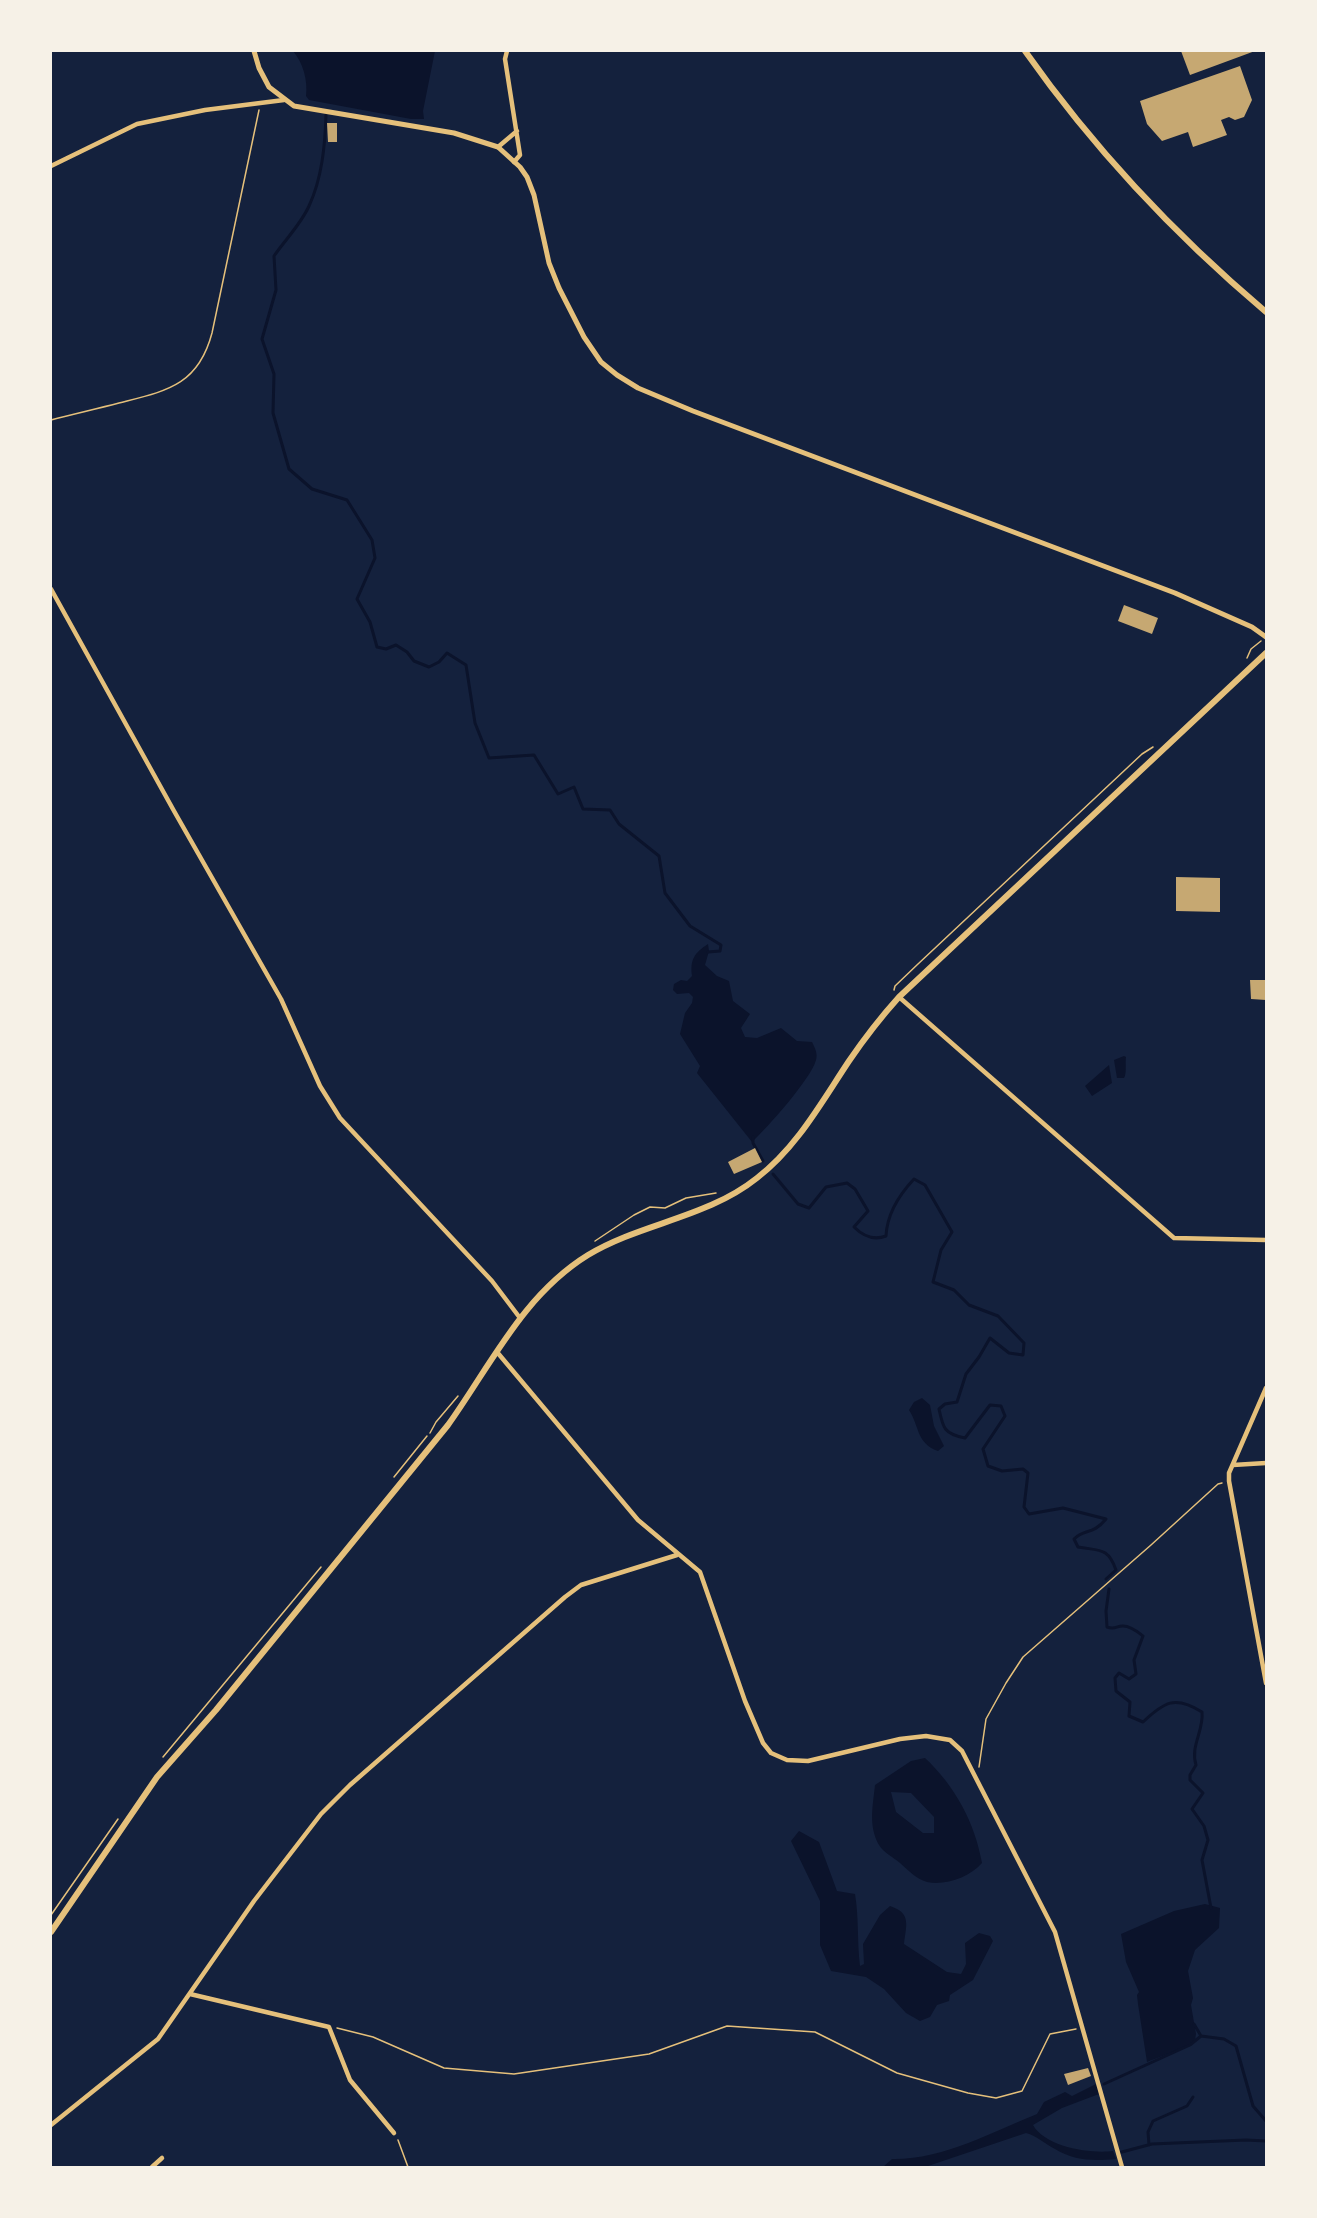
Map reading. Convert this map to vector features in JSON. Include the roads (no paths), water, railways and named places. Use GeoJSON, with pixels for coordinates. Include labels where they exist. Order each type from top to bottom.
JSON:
{"type":"FeatureCollection","features":[{"type":"Feature","properties":{"kind":"main road"},"geometry":{"type":"LineString","coordinates":[[1025,51],[1076,119],[1149,203],[1221,274],[1266,312]]}},
{"type":"Feature","properties":{"kind":"main road"},"geometry":{"type":"LineString","coordinates":[[51,1932],[157,1777],[216,1710],[448,1425],[520,1318],[549,1285],[581,1260],[618,1240],[699,1211],[727,1198],[756,1179],[782,1157],[798,1138],[896,995],[1266,653]]}},
{"type":"Feature","properties":{"kind":"street"},"geometry":{"type":"LineString","coordinates":[[255,51],[263,77],[269,87],[294,106],[454,133],[498,147],[527,177],[534,195],[549,263],[572,314],[601,362],[628,382],[693,411],[1175,593],[1252,627],[1266,637]]}},
{"type":"Feature","properties":{"kind":"street"},"geometry":{"type":"LineString","coordinates":[[507,51],[505,59],[520,155],[514,162]]}},
{"type":"Feature","properties":{"kind":"street"},"geometry":{"type":"LineString","coordinates":[[51,166],[138,124],[205,110],[284,100]]}},
{"type":"Feature","properties":{"kind":"street"},"geometry":{"type":"LineString","coordinates":[[498,147],[517,131]]}},
{"type":"Feature","properties":{"kind":"street"},"geometry":{"type":"LineString","coordinates":[[51,589],[174,812],[281,999],[320,1086],[340,1118],[492,1281],[520,1318]]}},
{"type":"Feature","properties":{"kind":"street"},"geometry":{"type":"LineString","coordinates":[[896,995],[1174,1238],[1266,1239]]}},
{"type":"Feature","properties":{"kind":"street"},"geometry":{"type":"LineString","coordinates":[[497,1352],[638,1520],[700,1572],[745,1701],[763,1743],[771,1753],[788,1760],[808,1761],[900,1739],[934,1736],[956,1744],[974,1773],[1055,1932],[1122,2167]]}},
{"type":"Feature","properties":{"kind":"street"},"geometry":{"type":"LineString","coordinates":[[1266,1388],[1229,1473],[1266,1683]]}},
{"type":"Feature","properties":{"kind":"street"},"geometry":{"type":"LineString","coordinates":[[1233,1464],[1266,1463]]}},
{"type":"Feature","properties":{"kind":"street"},"geometry":{"type":"LineString","coordinates":[[51,2125],[158,2039],[254,1901],[321,1814],[350,1785],[581,1585],[677,1555]]}},
{"type":"Feature","properties":{"kind":"street"},"geometry":{"type":"LineString","coordinates":[[190,1994],[329,2027],[350,2080],[394,2133]]}},
{"type":"Feature","properties":{"kind":"street"},"geometry":{"type":"LineString","coordinates":[[152,2167],[162,2158]]}},
{"type":"Feature","properties":{"kind":"water"},"geometry":{"type":"Polygon","coordinates":[[[293,51],[435,51],[423,111],[424,119],[411,119],[309,100],[306,96],[304,72],[293,51]]]}},
{"type":"Feature","properties":{"kind":"water"},"geometry":{"type":"Polygon","coordinates":[[[708,944],[709,951],[705,965],[717,976],[729,981],[733,1001],[750,1014],[741,1028],[745,1037],[757,1038],[781,1028],[797,1041],[812,1042],[816,1053],[816,1060],[798,1091],[752,1142],[697,1073],[700,1066],[680,1034],[685,1013],[693,997],[689,993],[677,994],[673,990],[674,984],[681,980],[687,981],[692,976],[694,957],[708,944]]]}},
{"type":"Feature","properties":{"kind":"water"},"geometry":{"type":"Polygon","coordinates":[[[1126,1057],[1125,1076],[1117,1078],[1114,1060],[1126,1057]]]}},
{"type":"Feature","properties":{"kind":"water"},"geometry":{"type":"Polygon","coordinates":[[[1109,1065],[1112,1083],[1092,1096],[1085,1086],[1109,1065]]]}},
{"type":"Feature","properties":{"kind":"water"},"geometry":{"type":"Polygon","coordinates":[[[922,1398],[930,1405],[934,1426],[944,1446],[938,1451],[922,1439],[909,1410],[914,1402],[922,1398]]]}},
{"type":"Feature","properties":{"kind":"water"},"geometry":{"type":"Polygon","coordinates":[[[925,1758],[936,1769],[954,1793],[969,1820],[982,1863],[964,1876],[942,1883],[923,1881],[879,1845],[873,1830],[872,1815],[875,1785],[911,1761],[925,1758]],[[891,1792],[896,1812],[923,1833],[934,1833],[934,1817],[911,1793],[891,1792]]]}},
{"type":"Feature","properties":{"kind":"water"},"geometry":{"type":"Polygon","coordinates":[[[799,1831],[819,1842],[837,1891],[855,1894],[860,1966],[864,1964],[863,1944],[880,1915],[890,1906],[905,1916],[904,1944],[947,1972],[961,1974],[966,1964],[965,1943],[979,1933],[990,1936],[993,1941],[973,1980],[950,1995],[949,2001],[937,2005],[930,2017],[920,2021],[906,2013],[884,1989],[866,1977],[831,1971],[820,1945],[820,1901],[791,1841],[799,1831]]]}},
{"type":"Feature","properties":{"kind":"water"},"geometry":{"type":"Polygon","coordinates":[[[1205,1904],[1220,1908],[1219,1928],[1195,1950],[1188,1971],[1193,1998],[1191,2005],[1195,2040],[1188,2046],[1147,2062],[1138,2004],[1139,1992],[1126,1962],[1121,1934],[1174,1911],[1205,1904]]]}},
{"type":"Feature","properties":{"kind":"water"},"geometry":{"type":"Polygon","coordinates":[[[1096,2084],[1099,2094],[1062,2108],[1033,2125],[1039,2133],[1058,2144],[1081,2150],[1113,2151],[1116,2159],[1092,2160],[1070,2156],[1026,2133],[925,2167],[883,2167],[892,2159],[929,2155],[966,2144],[1037,2114],[1044,2102],[1065,2092],[1072,2096],[1096,2084]]]}},
{"type":"Feature","properties":{"kind":"waterway"},"geometry":{"type":"LineString","coordinates":[[326,115],[322,162],[309,206],[274,256],[276,290],[262,339],[274,374],[273,413],[289,469],[312,489],[347,500],[372,540],[375,558],[357,599],[370,622],[377,647],[386,649],[396,645],[407,652],[414,661],[429,667],[439,662],[447,653],[466,665],[475,723],[489,758],[534,755],[558,794],[574,787],[583,809],[610,810],[619,824],[659,856],[665,893],[690,926],[721,945],[720,951],[708,952]]}},
{"type":"Feature","properties":{"kind":"waterway"},"geometry":{"type":"LineString","coordinates":[[753,1137],[753,1143],[763,1161]]}},
{"type":"Feature","properties":{"kind":"waterway"},"geometry":{"type":"LineString","coordinates":[[773,1174],[798,1204],[809,1208],[826,1187],[847,1183],[855,1189],[868,1211],[854,1227],[873,1238],[886,1236],[895,1205],[914,1179],[925,1185],[952,1232],[941,1250],[933,1282],[954,1290],[969,1305],[998,1316],[1024,1343],[1023,1355],[1009,1353],[990,1338],[966,1374],[957,1402],[945,1404],[939,1409],[943,1425],[949,1432],[965,1438],[990,1405],[1001,1406],[1005,1416],[983,1449],[988,1466],[1002,1471],[1023,1469],[1028,1473],[1024,1507],[1029,1514],[1063,1508],[1106,1519],[1097,1528],[1074,1539],[1078,1547],[1102,1551],[1110,1557],[1116,1570],[1106,1579]]}},
{"type":"Feature","properties":{"kind":"waterway"},"geometry":{"type":"LineString","coordinates":[[1109,1589],[1106,1611],[1107,1627],[1126,1626],[1143,1636],[1134,1660],[1136,1674],[1129,1679],[1119,1673],[1115,1678],[1116,1691],[1130,1702],[1129,1716],[1143,1722],[1157,1710],[1177,1702],[1202,1712],[1195,1751],[1196,1765],[1190,1775],[1190,1780],[1203,1793],[1192,1809],[1204,1826],[1208,1840],[1202,1860],[1211,1908]]}},
{"type":"Feature","properties":{"kind":"waterway"},"geometry":{"type":"LineString","coordinates":[[1104,2084],[1190,2045],[1201,2036],[1194,2024]]}},
{"type":"Feature","properties":{"kind":"waterway"},"geometry":{"type":"LineString","coordinates":[[1201,2036],[1224,2039],[1236,2046],[1253,2106],[1266,2121]]}},
{"type":"Feature","properties":{"kind":"waterway"},"geometry":{"type":"LineString","coordinates":[[1149,2145],[1148,2132],[1153,2121],[1187,2106],[1193,2097]]}},
{"type":"Feature","properties":{"kind":"waterway"},"geometry":{"type":"LineString","coordinates":[[1118,2153],[1152,2144],[1266,2141]]}}]}
